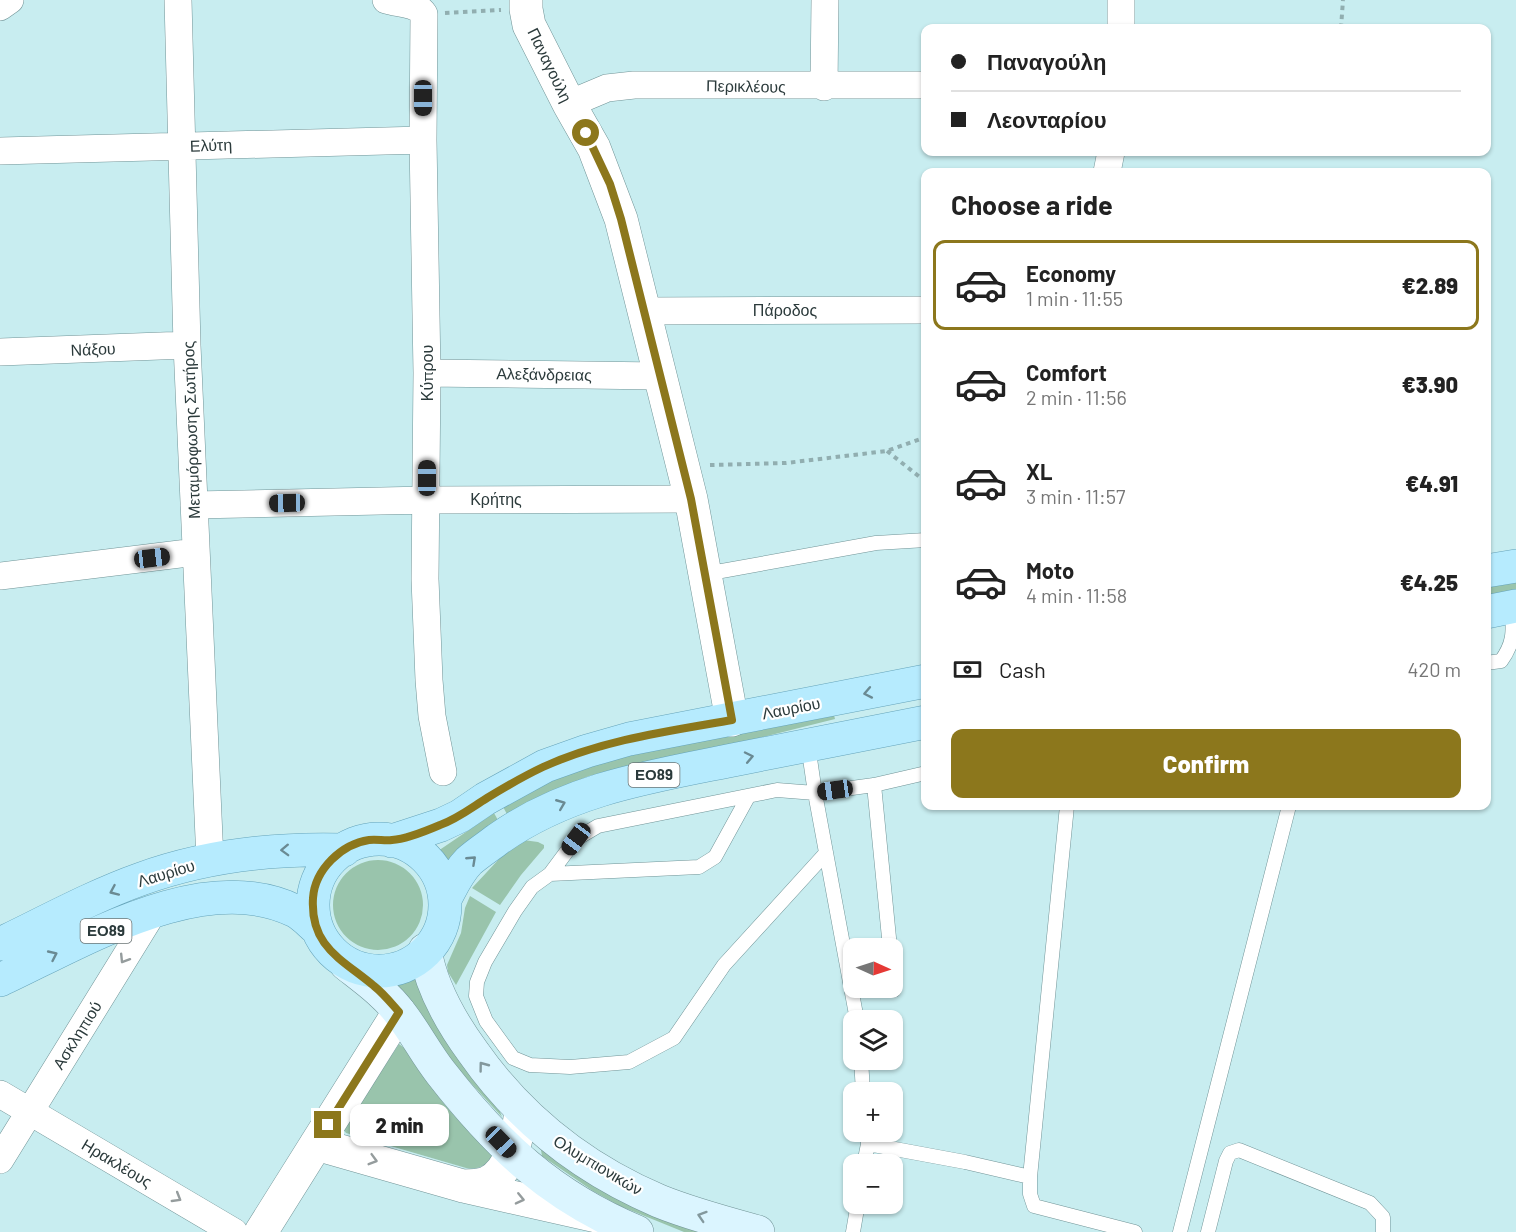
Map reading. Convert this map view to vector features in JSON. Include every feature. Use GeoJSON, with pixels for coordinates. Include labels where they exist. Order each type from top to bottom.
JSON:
{"type":"FeatureCollection","features":[{"type":"Feature","properties":{"kind":"main road"},"geometry":{"type":"LineString","coordinates":[[1491,571],[1516,566]]}},
{"type":"Feature","properties":{"kind":"main road","name":"Λαυρίου"},"geometry":{"type":"LineString","coordinates":[[392,841],[441,825],[535,771],[587,751],[629,739],[921,682]]}},
{"type":"Feature","properties":{"kind":"main road","name":"ΕΟ89"},"geometry":{"type":"LineString","coordinates":[[346,964],[364,969],[386,970],[407,964],[425,950],[438,932],[445,899],[458,874],[469,861],[509,831],[556,805],[632,780],[921,723]]}},
{"type":"Feature","properties":{"kind":"main road","name":"Λαυρίου"},"geometry":{"type":"LineString","coordinates":[[316,928],[313,896],[319,876],[324,868],[344,850],[367,840],[392,841],[407,844],[418,850],[429,860],[442,884],[445,899]]}},
{"type":"Feature","properties":{"kind":"main road","name":"Λαυρίου"},"geometry":{"type":"LineString","coordinates":[[0,944],[140,879],[210,860],[272,850],[344,850]]}},
{"type":"Feature","properties":{"kind":"main road","name":"Λαυρίου"},"geometry":{"type":"LineString","coordinates":[[0,980],[155,909],[217,897],[268,902],[296,911],[316,928],[332,954],[346,964]]}},
{"type":"Feature","properties":{"kind":"main road","name":"Ολυμπιονικών"},"geometry":{"type":"LineString","coordinates":[[425,950],[429,971],[453,1022],[488,1073],[521,1110],[551,1138],[634,1189],[658,1200],[688,1212],[759,1232]]}},
{"type":"Feature","properties":{"kind":"main road"},"geometry":{"type":"LineString","coordinates":[[346,964],[376,987],[399,1012],[463,1101],[511,1152],[554,1187],[603,1218],[637,1232]]}},
{"type":"Feature","properties":{"kind":"street"},"geometry":{"type":"LineString","coordinates":[[0,7],[10,0]]}},
{"type":"Feature","properties":{"kind":"street","name":"Μεταμόρφωσης Σωτήρος"},"geometry":{"type":"LineString","coordinates":[[178,0],[187,345],[210,860]]}},
{"type":"Feature","properties":{"kind":"street"},"geometry":{"type":"LineString","coordinates":[[386,0],[417,8],[424,14]]}},
{"type":"Feature","properties":{"kind":"street"},"geometry":{"type":"LineString","coordinates":[[824,87],[825,0]]}},
{"type":"Feature","properties":{"kind":"street"},"geometry":{"type":"LineString","coordinates":[[1121,0],[1121,24]]}},
{"type":"Feature","properties":{"kind":"street","name":"Παναγούλη"},"geometry":{"type":"LineString","coordinates":[[526,4],[530,25],[569,104],[594,148],[610,184],[621,219],[691,499],[732,720]]}},
{"type":"Feature","properties":{"kind":"street","name":"Κύπρου"},"geometry":{"type":"LineString","coordinates":[[424,14],[423,140],[428,373],[425,579],[432,716],[443,772]]}},
{"type":"Feature","properties":{"kind":"street","name":"Περικλέους"},"geometry":{"type":"LineString","coordinates":[[569,104],[607,88],[634,85],[921,86]]}},
{"type":"Feature","properties":{"kind":"street","name":"Ελύτη"},"geometry":{"type":"LineString","coordinates":[[0,151],[423,140]]}},
{"type":"Feature","properties":{"kind":"street","name":"Πάροδος"},"geometry":{"type":"LineString","coordinates":[[644,311],[921,310]]}},
{"type":"Feature","properties":{"kind":"street","name":"Νάξου"},"geometry":{"type":"LineString","coordinates":[[0,352],[187,345]]}},
{"type":"Feature","properties":{"kind":"street","name":"Αλεξάνδρειας"},"geometry":{"type":"LineString","coordinates":[[428,373],[660,376]]}},
{"type":"Feature","properties":{"kind":"street","name":"Κρήτης"},"geometry":{"type":"LineString","coordinates":[[194,505],[427,500],[691,499]]}},
{"type":"Feature","properties":{"kind":"street"},"geometry":{"type":"LineString","coordinates":[[0,576],[196,552]]}},
{"type":"Feature","properties":{"kind":"street","name":"Ασκληπιού"},"geometry":{"type":"LineString","coordinates":[[0,1160],[155,909]]}},
{"type":"Feature","properties":{"kind":"street"},"geometry":{"type":"LineString","coordinates":[[261,1232],[399,1012]]}},
{"type":"Feature","properties":{"kind":"street","name":"Ηρακλέους"},"geometry":{"type":"LineString","coordinates":[[0,1094],[234,1232]]}},
{"type":"Feature","properties":{"kind":"street"},"geometry":{"type":"LineString","coordinates":[[463,1186],[479,1185],[492,1180],[499,1173],[516,1140],[521,1110]]}},
{"type":"Feature","properties":{"kind":"street"},"geometry":{"type":"LineString","coordinates":[[316,1144],[463,1186],[603,1218]]}},
{"type":"Feature","properties":{"kind":"lane"},"geometry":{"type":"LineString","coordinates":[[705,574],[876,543],[921,540]]}},
{"type":"Feature","properties":{"kind":"lane"},"geometry":{"type":"LineString","coordinates":[[1491,662],[1501,661],[1510,649],[1513,636],[1505,609]]}},
{"type":"Feature","properties":{"kind":"lane"},"geometry":{"type":"LineString","coordinates":[[808,745],[855,1010]]}},
{"type":"Feature","properties":{"kind":"lane"},"geometry":{"type":"LineString","coordinates":[[826,853],[724,965],[674,1038],[629,1062],[570,1067],[530,1065],[513,1058],[486,1021],[476,996],[477,982],[485,962],[515,910],[532,887],[550,874],[576,839],[598,826],[777,790],[815,793],[874,785],[921,774]]}},
{"type":"Feature","properties":{"kind":"lane"},"geometry":{"type":"LineString","coordinates":[[874,785],[889,938]]}},
{"type":"Feature","properties":{"kind":"lane"},"geometry":{"type":"LineString","coordinates":[[550,874],[699,867],[715,857],[748,797]]}},
{"type":"Feature","properties":{"kind":"lane"},"geometry":{"type":"LineString","coordinates":[[1067,810],[1030,1194],[1034,1206],[1136,1232]]}},
{"type":"Feature","properties":{"kind":"lane"},"geometry":{"type":"LineString","coordinates":[[1180,1232],[1288,810]]}},
{"type":"Feature","properties":{"kind":"lane"},"geometry":{"type":"LineString","coordinates":[[883,1142],[1030,1176]]}},
{"type":"Feature","properties":{"kind":"lane"},"geometry":{"type":"LineString","coordinates":[[1208,1232],[1226,1161],[1230,1153],[1239,1150],[1370,1203],[1383,1217],[1383,1232]]}},
{"type":"Feature","properties":{"kind":"lane"},"geometry":{"type":"LineString","coordinates":[[853,1232],[856,1214]]}},
{"type":"Feature","properties":{"kind":"path"},"geometry":{"type":"LineString","coordinates":[[1341,24],[1343,0]]}},
{"type":"Feature","properties":{"kind":"path"},"geometry":{"type":"LineString","coordinates":[[424,14],[526,4]]}},
{"type":"Feature","properties":{"kind":"path"},"geometry":{"type":"LineString","coordinates":[[682,466],[786,463],[887,451],[921,439]]}},
{"type":"Feature","properties":{"kind":"path"},"geometry":{"type":"LineString","coordinates":[[887,451],[921,478]]}},
{"type":"Feature","properties":{"kind":"green space"},"geometry":{"type":"Polygon","coordinates":[[[1516,580],[1516,591],[1491,595],[1491,585],[1516,580]]]}},
{"type":"Feature","properties":{"kind":"green space"},"geometry":{"type":"Polygon","coordinates":[[[834,715],[835,719],[755,739],[589,776],[542,795],[508,816],[502,805],[537,785],[615,757],[834,715]]]}},
{"type":"Feature","properties":{"kind":"green space"},"geometry":{"type":"Polygon","coordinates":[[[494,813],[499,822],[448,864],[438,851],[494,813]]]}},
{"type":"Feature","properties":{"kind":"green space"},"geometry":{"type":"Polygon","coordinates":[[[523,840],[538,842],[544,845],[544,848],[500,905],[472,888],[500,858],[523,840]]]}},
{"type":"Feature","properties":{"kind":"green space"},"geometry":{"type":"Polygon","coordinates":[[[378,860],[395,864],[410,873],[419,888],[423,905],[419,922],[410,937],[395,946],[378,950],[361,946],[346,937],[337,922],[333,905],[337,888],[346,873],[361,864],[378,860]]]}},
{"type":"Feature","properties":{"kind":"green space"},"geometry":{"type":"Polygon","coordinates":[[[470,896],[496,912],[456,985],[448,972],[447,965],[461,933],[465,908],[470,896]]]}},
{"type":"Feature","properties":{"kind":"green space"},"geometry":{"type":"Polygon","coordinates":[[[416,973],[496,1101],[502,1117],[448,1058],[393,982],[416,973]]]}},
{"type":"Feature","properties":{"kind":"green space"},"geometry":{"type":"Polygon","coordinates":[[[399,1044],[416,1063],[445,1105],[492,1153],[493,1158],[487,1163],[477,1168],[466,1168],[346,1133],[345,1127],[399,1044]]]}},
{"type":"Feature","properties":{"kind":"green space"},"geometry":{"type":"Polygon","coordinates":[[[540,1144],[713,1232],[684,1232],[620,1206],[593,1191],[542,1156],[540,1144]]]}},
{"type":"Feature","properties":{"kind":"route"},"geometry":{"type":"LineString","coordinates":[[328,1125],[399,1012],[376,987],[339,961],[320,936],[314,917],[313,896],[324,868],[344,850],[355,844],[367,840],[392,841],[441,825],[545,766],[629,739],[732,720],[691,499],[621,219],[610,184],[586,133]]}}]}
